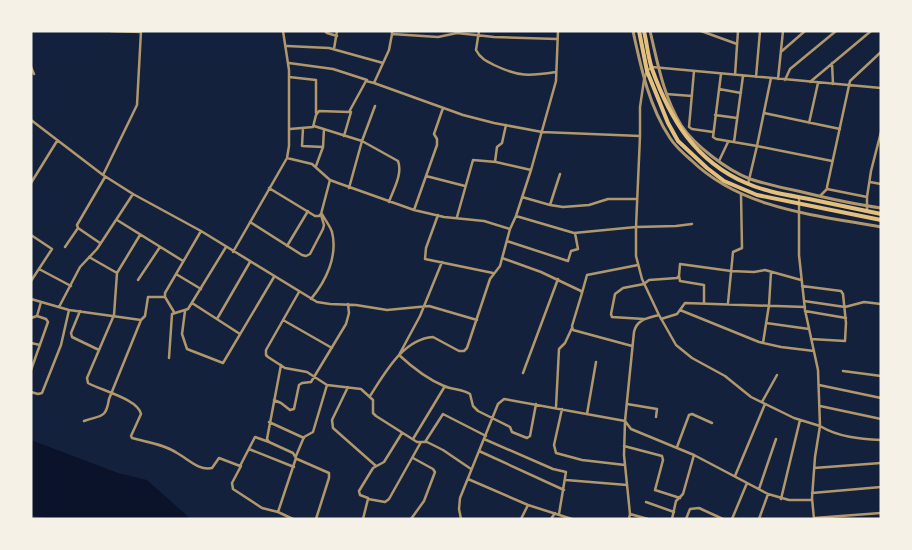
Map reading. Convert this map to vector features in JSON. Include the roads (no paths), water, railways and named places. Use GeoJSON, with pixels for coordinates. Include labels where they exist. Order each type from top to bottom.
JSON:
{"type":"FeatureCollection","features":[{"type":"Feature","properties":{"kind":"main road"},"geometry":{"type":"LineString","coordinates":[[639,31],[647,71],[668,123],[678,140],[707,168],[724,180],[758,195],[799,205],[881,220]]}},
{"type":"Feature","properties":{"kind":"main road"},"geometry":{"type":"LineString","coordinates":[[644,31],[652,67],[674,119],[687,139],[725,172],[748,184],[773,192],[867,209],[881,214]]}},
{"type":"Feature","properties":{"kind":"street"},"geometry":{"type":"LineString","coordinates":[[65,247],[78,228],[78,223],[104,176],[137,105],[141,32],[111,31]]}},
{"type":"Feature","properties":{"kind":"street"},"geometry":{"type":"LineString","coordinates":[[233,252],[287,158],[289,146],[289,63],[283,31]]}},
{"type":"Feature","properties":{"kind":"street"},"geometry":{"type":"LineString","coordinates":[[325,31],[327,34],[336,36]]}},
{"type":"Feature","properties":{"kind":"street"},"geometry":{"type":"LineString","coordinates":[[334,49],[337,31]]}},
{"type":"Feature","properties":{"kind":"street"},"geometry":{"type":"LineString","coordinates":[[426,36],[428,31]]}},
{"type":"Feature","properties":{"kind":"street"},"geometry":{"type":"LineString","coordinates":[[479,31],[476,50],[483,59],[510,72],[528,75],[556,72]]}},
{"type":"Feature","properties":{"kind":"street"},"geometry":{"type":"LineString","coordinates":[[399,354],[415,343],[433,337],[459,351],[464,351],[469,344],[493,273],[499,268],[542,132],[556,81],[558,31]]}},
{"type":"Feature","properties":{"kind":"street"},"geometry":{"type":"LineString","coordinates":[[633,31],[644,80],[654,107],[670,139],[710,177],[751,199],[799,212],[881,226]]}},
{"type":"Feature","properties":{"kind":"street"},"geometry":{"type":"LineString","coordinates":[[650,31],[666,94],[682,126],[699,149],[749,178],[867,209],[881,208]]}},
{"type":"Feature","properties":{"kind":"street"},"geometry":{"type":"LineString","coordinates":[[701,31],[737,44]]}},
{"type":"Feature","properties":{"kind":"street"},"geometry":{"type":"LineString","coordinates":[[735,75],[738,31]]}},
{"type":"Feature","properties":{"kind":"street"},"geometry":{"type":"LineString","coordinates":[[756,77],[760,31]]}},
{"type":"Feature","properties":{"kind":"street"},"geometry":{"type":"LineString","coordinates":[[778,79],[783,31]]}},
{"type":"Feature","properties":{"kind":"street"},"geometry":{"type":"LineString","coordinates":[[781,52],[805,31]]}},
{"type":"Feature","properties":{"kind":"street"},"geometry":{"type":"LineString","coordinates":[[785,80],[790,69],[836,31]]}},
{"type":"Feature","properties":{"kind":"street"},"geometry":{"type":"LineString","coordinates":[[810,82],[870,31]]}},
{"type":"Feature","properties":{"kind":"street"},"geometry":{"type":"LineString","coordinates":[[374,83],[389,50],[392,33],[438,37],[457,33],[557,39]]}},
{"type":"Feature","properties":{"kind":"street"},"geometry":{"type":"LineString","coordinates":[[286,46],[319,46],[383,63]]}},
{"type":"Feature","properties":{"kind":"street"},"geometry":{"type":"LineString","coordinates":[[820,196],[827,189],[851,79],[881,52]]}},
{"type":"Feature","properties":{"kind":"street"},"geometry":{"type":"LineString","coordinates":[[289,63],[333,69],[463,115],[506,125],[542,132],[640,136]]}},
{"type":"Feature","properties":{"kind":"street"},"geometry":{"type":"LineString","coordinates":[[832,64],[833,84]]}},
{"type":"Feature","properties":{"kind":"street"},"geometry":{"type":"LineString","coordinates":[[31,67],[34,74]]}},
{"type":"Feature","properties":{"kind":"street"},"geometry":{"type":"LineString","coordinates":[[881,88],[652,67],[647,71],[644,80],[640,108],[636,227],[638,264],[644,284],[676,345],[684,352],[725,376],[751,397],[800,420],[820,426],[842,436],[881,440]]}},
{"type":"Feature","properties":{"kind":"street"},"geometry":{"type":"LineString","coordinates":[[694,71],[689,127],[713,132]]}},
{"type":"Feature","properties":{"kind":"street"},"geometry":{"type":"LineString","coordinates":[[721,74],[713,132],[714,139],[832,161]]}},
{"type":"Feature","properties":{"kind":"street"},"geometry":{"type":"LineString","coordinates":[[734,142],[743,76]]}},
{"type":"Feature","properties":{"kind":"street"},"geometry":{"type":"LineString","coordinates":[[289,77],[313,78],[317,81],[314,126]]}},
{"type":"Feature","properties":{"kind":"street"},"geometry":{"type":"LineString","coordinates":[[748,184],[771,78]]}},
{"type":"Feature","properties":{"kind":"street"},"geometry":{"type":"LineString","coordinates":[[344,136],[352,111],[365,83],[368,81]]}},
{"type":"Feature","properties":{"kind":"street"},"geometry":{"type":"LineString","coordinates":[[809,123],[818,83]]}},
{"type":"Feature","properties":{"kind":"street"},"geometry":{"type":"LineString","coordinates":[[719,89],[741,93]]}},
{"type":"Feature","properties":{"kind":"street"},"geometry":{"type":"LineString","coordinates":[[666,94],[692,96]]}},
{"type":"Feature","properties":{"kind":"street"},"geometry":{"type":"LineString","coordinates":[[349,188],[362,141],[375,106]]}},
{"type":"Feature","properties":{"kind":"street"},"geometry":{"type":"LineString","coordinates":[[414,210],[437,145],[437,139],[434,134],[443,108]]}},
{"type":"Feature","properties":{"kind":"street"},"geometry":{"type":"LineString","coordinates":[[316,115],[321,111],[346,113],[352,111]]}},
{"type":"Feature","properties":{"kind":"street"},"geometry":{"type":"LineString","coordinates":[[764,114],[840,129]]}},
{"type":"Feature","properties":{"kind":"street"},"geometry":{"type":"LineString","coordinates":[[715,115],[737,118]]}},
{"type":"Feature","properties":{"kind":"street"},"geometry":{"type":"LineString","coordinates":[[31,126],[32,121],[104,176],[311,299],[324,304],[348,304],[387,310],[423,306],[435,307],[477,320]]}},
{"type":"Feature","properties":{"kind":"street"},"geometry":{"type":"LineString","coordinates":[[494,162],[497,147],[502,143],[506,125]]}},
{"type":"Feature","properties":{"kind":"street"},"geometry":{"type":"LineString","coordinates":[[289,129],[312,128],[314,126],[362,141],[396,159],[399,163],[398,176],[389,202]]}},
{"type":"Feature","properties":{"kind":"street"},"geometry":{"type":"LineString","coordinates":[[302,128],[302,146],[322,147]]}},
{"type":"Feature","properties":{"kind":"street"},"geometry":{"type":"LineString","coordinates":[[316,166],[322,147],[324,129]]}},
{"type":"Feature","properties":{"kind":"street"},"geometry":{"type":"LineString","coordinates":[[867,209],[867,197],[881,132]]}},
{"type":"Feature","properties":{"kind":"street"},"geometry":{"type":"LineString","coordinates":[[31,183],[57,141]]}},
{"type":"Feature","properties":{"kind":"street"},"geometry":{"type":"LineString","coordinates":[[719,161],[728,141]]}},
{"type":"Feature","properties":{"kind":"street"},"geometry":{"type":"LineString","coordinates":[[876,151],[881,152]]}},
{"type":"Feature","properties":{"kind":"street"},"geometry":{"type":"LineString","coordinates":[[287,158],[316,166],[330,180],[349,188],[414,210],[484,221],[510,229]]}},
{"type":"Feature","properties":{"kind":"street"},"geometry":{"type":"LineString","coordinates":[[457,218],[473,160],[494,162],[531,170]]}},
{"type":"Feature","properties":{"kind":"street"},"geometry":{"type":"LineString","coordinates":[[550,205],[560,174]]}},
{"type":"Feature","properties":{"kind":"street"},"geometry":{"type":"LineString","coordinates":[[426,176],[465,186]]}},
{"type":"Feature","properties":{"kind":"street"},"geometry":{"type":"LineString","coordinates":[[250,222],[304,256],[310,254],[324,227],[321,214],[330,180]]}},
{"type":"Feature","properties":{"kind":"street"},"geometry":{"type":"LineString","coordinates":[[870,182],[881,184]]}},
{"type":"Feature","properties":{"kind":"street"},"geometry":{"type":"LineString","coordinates":[[269,188],[315,216],[321,214]]}},
{"type":"Feature","properties":{"kind":"street"},"geometry":{"type":"LineString","coordinates":[[827,189],[867,197]]}},
{"type":"Feature","properties":{"kind":"street"},"geometry":{"type":"LineString","coordinates":[[59,308],[80,267],[101,243],[133,194]]}},
{"type":"Feature","properties":{"kind":"street"},"geometry":{"type":"LineString","coordinates":[[728,303],[733,252],[742,248],[741,194]]}},
{"type":"Feature","properties":{"kind":"street"},"geometry":{"type":"LineString","coordinates":[[522,197],[550,205],[574,207],[608,199],[638,199]]}},
{"type":"Feature","properties":{"kind":"street"},"geometry":{"type":"LineString","coordinates":[[798,197],[799,255],[804,307],[818,370],[819,385],[820,426],[812,493],[814,518],[881,513]]}},
{"type":"Feature","properties":{"kind":"street"},"geometry":{"type":"LineString","coordinates":[[287,246],[308,211]]}},
{"type":"Feature","properties":{"kind":"street"},"geometry":{"type":"LineString","coordinates":[[311,299],[320,285],[333,256],[331,230],[321,214]]}},
{"type":"Feature","properties":{"kind":"street"},"geometry":{"type":"LineString","coordinates":[[438,215],[424,258],[426,260],[493,273]]}},
{"type":"Feature","properties":{"kind":"street"},"geometry":{"type":"LineString","coordinates":[[516,216],[575,233],[692,224]]}},
{"type":"Feature","properties":{"kind":"street"},"geometry":{"type":"LineString","coordinates":[[117,220],[183,261]]}},
{"type":"Feature","properties":{"kind":"street"},"geometry":{"type":"LineString","coordinates":[[78,228],[101,243]]}},
{"type":"Feature","properties":{"kind":"street"},"geometry":{"type":"LineString","coordinates":[[174,312],[165,297],[165,292],[201,232]]}},
{"type":"Feature","properties":{"kind":"street"},"geometry":{"type":"LineString","coordinates":[[507,241],[566,261],[569,259],[571,251],[578,249],[575,233]]}},
{"type":"Feature","properties":{"kind":"street"},"geometry":{"type":"LineString","coordinates":[[31,235],[52,249],[31,281]]}},
{"type":"Feature","properties":{"kind":"street"},"geometry":{"type":"LineString","coordinates":[[140,235],[116,273],[114,315],[87,381],[90,384],[112,392],[140,410],[141,414],[131,436],[132,438],[173,450],[189,462],[209,469],[212,468],[219,458],[235,466],[241,464]]}},
{"type":"Feature","properties":{"kind":"street"},"geometry":{"type":"LineString","coordinates":[[138,280],[160,247]]}},
{"type":"Feature","properties":{"kind":"street"},"geometry":{"type":"LineString","coordinates":[[174,312],[188,309],[226,247]]}},
{"type":"Feature","properties":{"kind":"street"},"geometry":{"type":"LineString","coordinates":[[89,257],[116,273]]}},
{"type":"Feature","properties":{"kind":"street"},"geometry":{"type":"LineString","coordinates":[[502,258],[558,279],[582,293]]}},
{"type":"Feature","properties":{"kind":"street"},"geometry":{"type":"LineString","coordinates":[[217,319],[250,262]]}},
{"type":"Feature","properties":{"kind":"street"},"geometry":{"type":"LineString","coordinates":[[370,396],[399,354],[420,316],[442,262]]}},
{"type":"Feature","properties":{"kind":"street"},"geometry":{"type":"LineString","coordinates":[[556,407],[559,349],[565,343],[572,328],[588,275],[638,264]]}},
{"type":"Feature","properties":{"kind":"street"},"geometry":{"type":"LineString","coordinates":[[704,303],[704,285],[680,281],[679,264],[731,271],[754,272],[765,270],[802,280]]}},
{"type":"Feature","properties":{"kind":"street"},"geometry":{"type":"LineString","coordinates":[[39,269],[71,286]]}},
{"type":"Feature","properties":{"kind":"street"},"geometry":{"type":"LineString","coordinates":[[763,343],[770,305],[771,272]]}},
{"type":"Feature","properties":{"kind":"street"},"geometry":{"type":"LineString","coordinates":[[176,274],[201,289]]}},
{"type":"Feature","properties":{"kind":"street"},"geometry":{"type":"LineString","coordinates":[[659,315],[644,319],[612,317],[614,298],[618,290],[644,284],[649,280],[676,279],[679,276]]}},
{"type":"Feature","properties":{"kind":"street"},"geometry":{"type":"LineString","coordinates":[[184,311],[183,338],[185,346],[190,351],[222,363],[274,277]]}},
{"type":"Feature","properties":{"kind":"street"},"geometry":{"type":"LineString","coordinates":[[523,373],[558,279]]}},
{"type":"Feature","properties":{"kind":"street"},"geometry":{"type":"LineString","coordinates":[[802,286],[842,292],[845,307],[845,341],[811,339]]}},
{"type":"Feature","properties":{"kind":"street"},"geometry":{"type":"LineString","coordinates":[[299,292],[266,353],[268,357],[288,369],[304,370],[327,385],[348,386],[360,389],[374,400],[374,414],[412,439],[443,450],[471,470]]}},
{"type":"Feature","properties":{"kind":"street"},"geometry":{"type":"LineString","coordinates":[[84,421],[106,413],[112,392],[140,320],[145,316],[148,297],[165,297]]}},
{"type":"Feature","properties":{"kind":"street"},"geometry":{"type":"LineString","coordinates":[[31,299],[59,308],[140,320]]}},
{"type":"Feature","properties":{"kind":"street"},"geometry":{"type":"LineString","coordinates":[[804,301],[845,307],[859,302],[881,304]]}},
{"type":"Feature","properties":{"kind":"street"},"geometry":{"type":"LineString","coordinates":[[37,316],[42,302]]}},
{"type":"Feature","properties":{"kind":"street"},"geometry":{"type":"LineString","coordinates":[[192,303],[240,334]]}},
{"type":"Feature","properties":{"kind":"street"},"geometry":{"type":"LineString","coordinates":[[661,319],[674,315],[684,303],[804,307]]}},
{"type":"Feature","properties":{"kind":"street"},"geometry":{"type":"LineString","coordinates":[[274,400],[281,403],[288,410],[293,410],[299,385],[302,382],[309,383],[314,377],[348,319],[348,304]]}},
{"type":"Feature","properties":{"kind":"street"},"geometry":{"type":"LineString","coordinates":[[31,392],[42,393],[61,344],[70,310]]}},
{"type":"Feature","properties":{"kind":"street"},"geometry":{"type":"LineString","coordinates":[[680,310],[763,343],[814,351]]}},
{"type":"Feature","properties":{"kind":"street"},"geometry":{"type":"LineString","coordinates":[[80,311],[71,333],[72,337],[99,350]]}},
{"type":"Feature","properties":{"kind":"street"},"geometry":{"type":"LineString","coordinates":[[805,311],[846,318]]}},
{"type":"Feature","properties":{"kind":"street"},"geometry":{"type":"LineString","coordinates":[[169,358],[171,316],[174,312]]}},
{"type":"Feature","properties":{"kind":"street"},"geometry":{"type":"LineString","coordinates":[[31,318],[37,316],[46,319],[48,322],[31,370]]}},
{"type":"Feature","properties":{"kind":"street"},"geometry":{"type":"LineString","coordinates":[[629,519],[624,446],[626,404],[635,327],[644,319]]}},
{"type":"Feature","properties":{"kind":"street"},"geometry":{"type":"LineString","coordinates":[[284,320],[332,348]]}},
{"type":"Feature","properties":{"kind":"street"},"geometry":{"type":"LineString","coordinates":[[766,324],[809,329]]}},
{"type":"Feature","properties":{"kind":"street"},"geometry":{"type":"LineString","coordinates":[[572,328],[632,346]]}},
{"type":"Feature","properties":{"kind":"street"},"geometry":{"type":"LineString","coordinates":[[31,343],[40,345]]}},
{"type":"Feature","properties":{"kind":"street"},"geometry":{"type":"LineString","coordinates":[[399,354],[417,371],[445,386],[466,391],[470,394],[474,408],[482,414],[510,427],[512,432],[528,438],[536,404]]}},
{"type":"Feature","properties":{"kind":"street"},"geometry":{"type":"LineString","coordinates":[[587,414],[596,362]]}},
{"type":"Feature","properties":{"kind":"street"},"geometry":{"type":"LineString","coordinates":[[269,442],[266,437],[281,366]]}},
{"type":"Feature","properties":{"kind":"street"},"geometry":{"type":"LineString","coordinates":[[843,371],[881,376]]}},
{"type":"Feature","properties":{"kind":"street"},"geometry":{"type":"LineString","coordinates":[[735,477],[777,375]]}},
{"type":"Feature","properties":{"kind":"street"},"geometry":{"type":"LineString","coordinates":[[278,512],[304,438],[313,432],[327,385]]}},
{"type":"Feature","properties":{"kind":"street"},"geometry":{"type":"LineString","coordinates":[[819,385],[881,398]]}},
{"type":"Feature","properties":{"kind":"street"},"geometry":{"type":"LineString","coordinates":[[348,386],[332,420],[333,428],[376,466]]}},
{"type":"Feature","properties":{"kind":"street"},"geometry":{"type":"LineString","coordinates":[[412,439],[445,386]]}},
{"type":"Feature","properties":{"kind":"street"},"geometry":{"type":"LineString","coordinates":[[461,519],[459,501],[501,399],[562,408],[625,421],[631,429],[694,455],[768,494],[781,499],[812,500]]}},
{"type":"Feature","properties":{"kind":"street"},"geometry":{"type":"LineString","coordinates":[[626,404],[657,409],[656,416]]}},
{"type":"Feature","properties":{"kind":"street"},"geometry":{"type":"LineString","coordinates":[[820,406],[881,419]]}},
{"type":"Feature","properties":{"kind":"street"},"geometry":{"type":"LineString","coordinates":[[562,408],[554,445],[556,453],[582,460],[625,465]]}},
{"type":"Feature","properties":{"kind":"street"},"geometry":{"type":"LineString","coordinates":[[402,433],[384,462],[376,466],[359,492],[360,495],[383,502],[388,501],[442,414],[485,438],[553,469],[566,472],[564,490],[557,514],[552,519]]}},
{"type":"Feature","properties":{"kind":"street"},"geometry":{"type":"LineString","coordinates":[[677,447],[689,415],[692,414],[712,423]]}},
{"type":"Feature","properties":{"kind":"street"},"geometry":{"type":"LineString","coordinates":[[781,499],[800,420]]}},
{"type":"Feature","properties":{"kind":"street"},"geometry":{"type":"LineString","coordinates":[[269,422],[304,438]]}},
{"type":"Feature","properties":{"kind":"street"},"geometry":{"type":"LineString","coordinates":[[293,519],[278,512],[262,508],[233,489],[232,484],[255,437],[293,452],[296,457],[329,473],[316,519]]}},
{"type":"Feature","properties":{"kind":"street"},"geometry":{"type":"LineString","coordinates":[[759,489],[776,439]]}},
{"type":"Feature","properties":{"kind":"street"},"geometry":{"type":"LineString","coordinates":[[624,446],[662,456],[663,460],[656,490],[680,498]]}},
{"type":"Feature","properties":{"kind":"street"},"geometry":{"type":"LineString","coordinates":[[249,449],[294,467]]}},
{"type":"Feature","properties":{"kind":"street"},"geometry":{"type":"LineString","coordinates":[[479,451],[564,490]]}},
{"type":"Feature","properties":{"kind":"street"},"geometry":{"type":"LineString","coordinates":[[672,519],[676,502],[683,494],[694,455]]}},
{"type":"Feature","properties":{"kind":"street"},"geometry":{"type":"LineString","coordinates":[[411,519],[424,502],[435,472],[413,458]]}},
{"type":"Feature","properties":{"kind":"street"},"geometry":{"type":"LineString","coordinates":[[814,468],[881,463]]}},
{"type":"Feature","properties":{"kind":"street"},"geometry":{"type":"LineString","coordinates":[[468,479],[528,505],[572,519]]}},
{"type":"Feature","properties":{"kind":"street"},"geometry":{"type":"LineString","coordinates":[[566,480],[627,485]]}},
{"type":"Feature","properties":{"kind":"street"},"geometry":{"type":"LineString","coordinates":[[732,519],[746,483]]}},
{"type":"Feature","properties":{"kind":"street"},"geometry":{"type":"LineString","coordinates":[[812,493],[881,487]]}},
{"type":"Feature","properties":{"kind":"street"},"geometry":{"type":"LineString","coordinates":[[759,519],[768,494]]}},
{"type":"Feature","properties":{"kind":"street"},"geometry":{"type":"LineString","coordinates":[[363,519],[366,501],[370,498]]}},
{"type":"Feature","properties":{"kind":"street"},"geometry":{"type":"LineString","coordinates":[[646,502],[674,512]]}},
{"type":"Feature","properties":{"kind":"street"},"geometry":{"type":"LineString","coordinates":[[521,519],[528,505]]}},
{"type":"Feature","properties":{"kind":"street"},"geometry":{"type":"LineString","coordinates":[[686,519],[690,509],[695,507],[723,519]]}},
{"type":"Feature","properties":{"kind":"street"},"geometry":{"type":"LineString","coordinates":[[630,514],[648,519]]}},
{"type":"Feature","properties":{"kind":"water"},"geometry":{"type":"Polygon","coordinates":[[[31,440],[118,473],[147,480],[191,519],[49,519],[31,515],[31,440]]]}}]}
